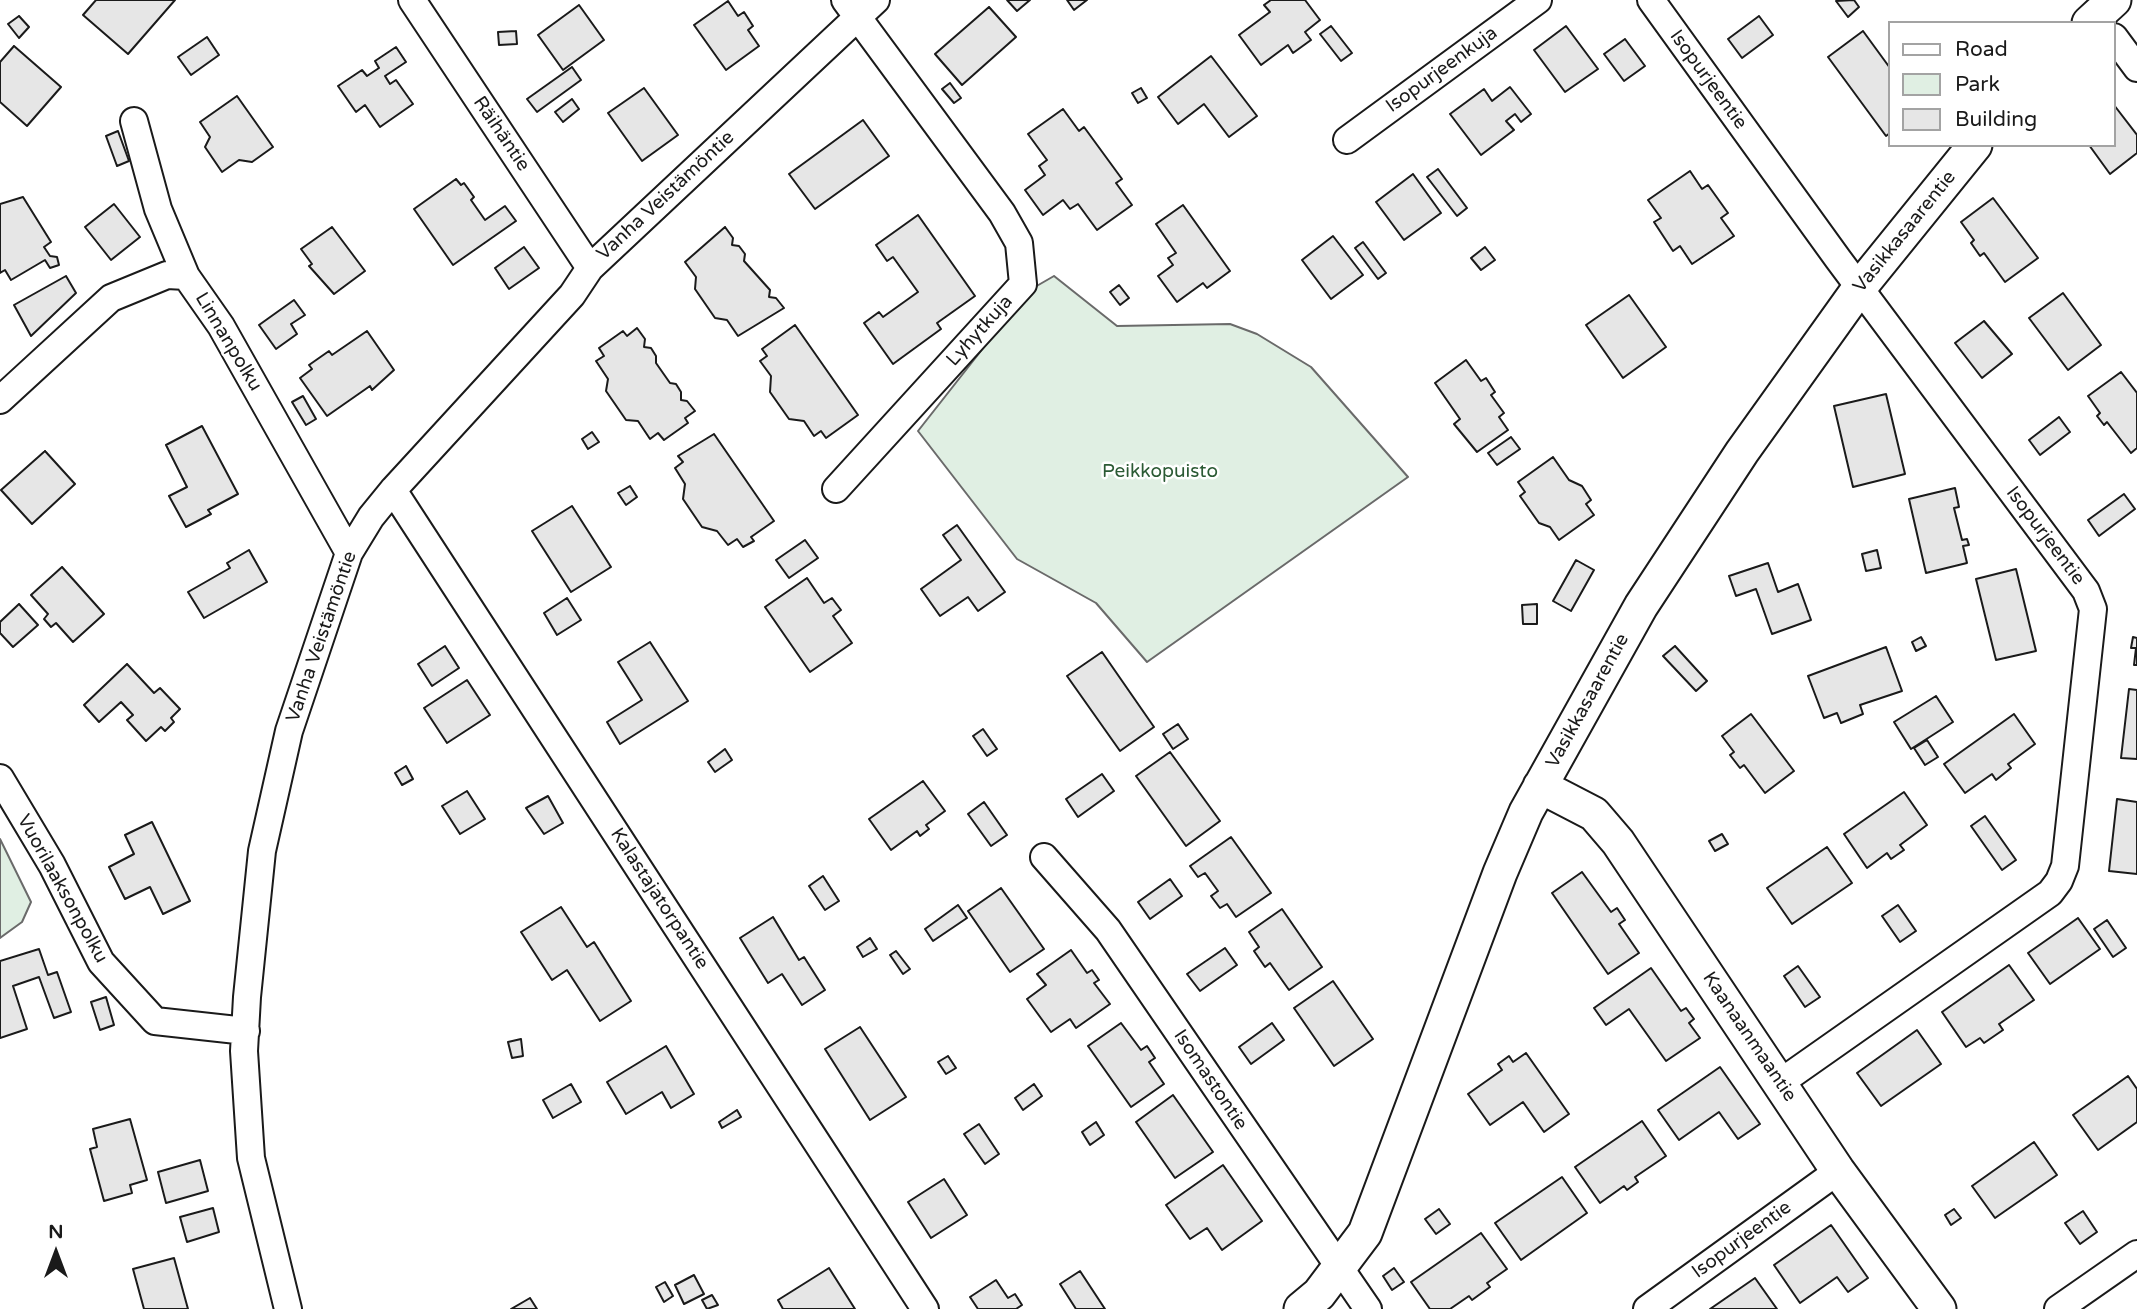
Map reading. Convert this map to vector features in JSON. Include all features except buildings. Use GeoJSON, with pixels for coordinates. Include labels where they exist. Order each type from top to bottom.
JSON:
{"type":"FeatureCollection","features":[{"type":"Feature","properties":{"kind":"street","name":"Räihäntie"},"geometry":{"type":"LineString","coordinates":[[412,0],[590,268]]}},
{"type":"Feature","properties":{"kind":"street","name":"Isopurjeenkuja"},"geometry":{"type":"LineString","coordinates":[[1347,140],[1538,0]]}},
{"type":"Feature","properties":{"kind":"street","name":"Isopurjeentie"},"geometry":{"type":"LineString","coordinates":[[1651,0],[2086,591],[2093,609],[2094,623],[2064,866],[2059,881],[2050,893],[1781,1082]]}},
{"type":"Feature","properties":{"kind":"street","name":"Vanha Veistämöntie"},"geometry":{"type":"LineString","coordinates":[[288,1309],[251,1158],[244,1051],[262,851],[289,731],[349,553],[371,517],[393,490],[572,295],[590,268],[859,6]]}},
{"type":"Feature","properties":{"kind":"street","name":"Lyhytkuja"},"geometry":{"type":"LineString","coordinates":[[836,489],[1023,284],[1019,243],[1002,212],[859,6]]}},
{"type":"Feature","properties":{"kind":"street"},"geometry":{"type":"LineString","coordinates":[[2116,38],[2137,68]]}},
{"type":"Feature","properties":{"kind":"street","name":"Linnanpolku"},"geometry":{"type":"LineString","coordinates":[[134,121],[158,209],[186,276],[221,326],[349,553]]}},
{"type":"Feature","properties":{"kind":"street","name":"Vasikkasaarentie"},"geometry":{"type":"LineString","coordinates":[[1301,1309],[1319,1294],[1365,1233],[1500,873],[1540,786],[1641,606],[1742,452],[1860,287],[1973,147]]}},
{"type":"Feature","properties":{"kind":"street"},"geometry":{"type":"LineString","coordinates":[[0,400],[111,298],[167,275],[186,276]]}},
{"type":"Feature","properties":{"kind":"street","name":"Kalastajatorpantie"},"geometry":{"type":"LineString","coordinates":[[393,490],[925,1309]]}},
{"type":"Feature","properties":{"kind":"street","name":"Vuorilaaksonpolku"},"geometry":{"type":"LineString","coordinates":[[0,778],[52,865],[101,962],[155,1021],[246,1031]]}},
{"type":"Feature","properties":{"kind":"street","name":"Kaanaanmaantie"},"geometry":{"type":"LineString","coordinates":[[1540,786],[1594,814],[1618,842],[1838,1171],[1939,1309]]}},
{"type":"Feature","properties":{"kind":"street","name":"Isomastontie"},"geometry":{"type":"LineString","coordinates":[[1044,857],[1108,930],[1368,1309]]}},
{"type":"Feature","properties":{"kind":"street","name":"Isopurjeentie"},"geometry":{"type":"LineString","coordinates":[[1647,1309],[1838,1171]]}},
{"type":"Feature","properties":{"kind":"street"},"geometry":{"type":"LineString","coordinates":[[2058,1309],[2137,1254]]}},
{"type":"Feature","properties":{"kind":"green space","name":"Peikkopuisto"},"geometry":{"type":"Polygon","coordinates":[[[1054,276],[1117,326],[1230,324],[1257,334],[1311,367],[1408,477],[1147,662],[1096,603],[1017,559],[918,431],[1028,291],[1054,276]]]}},
{"type":"Feature","properties":{"kind":"green space"},"geometry":{"type":"Polygon","coordinates":[[[0,839],[31,902],[22,922],[0,938],[0,839]]]}}]}
